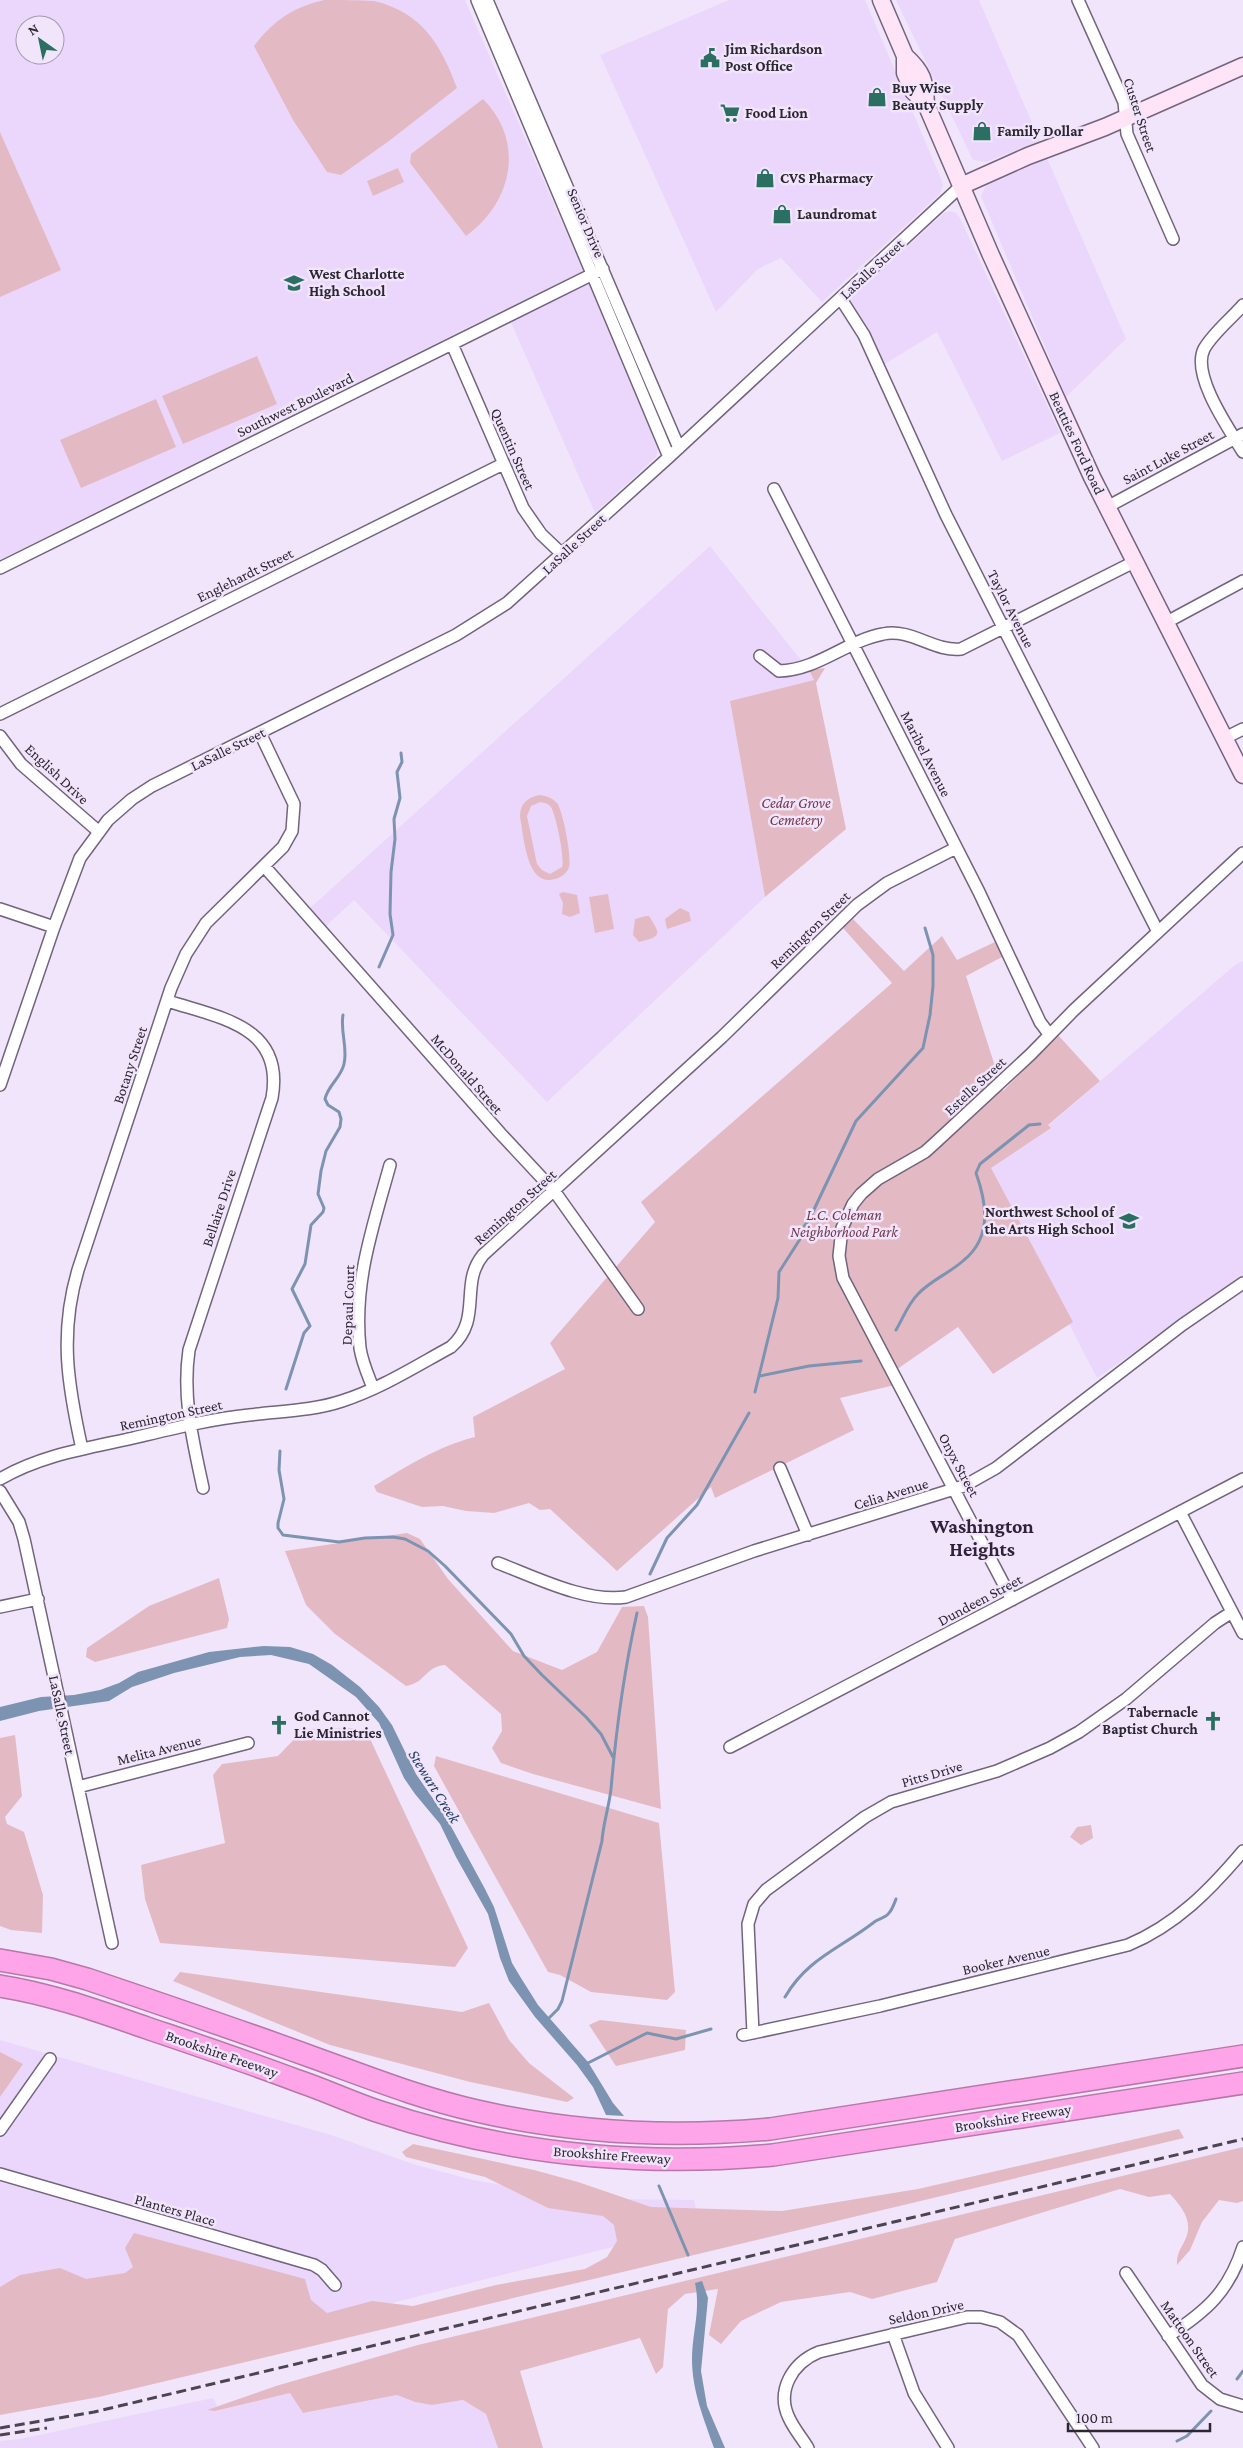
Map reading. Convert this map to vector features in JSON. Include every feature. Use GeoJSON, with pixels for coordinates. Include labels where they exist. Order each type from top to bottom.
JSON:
{"type":"FeatureCollection","features":[{"type":"Feature","properties":{"kind":"highway","name":"Brookshire Freeway"},"geometry":{"type":"LineString","coordinates":[[0,1960],[51,1969],[87,1979],[310,2056],[385,2086],[431,2100],[524,2120],[619,2132],[705,2133],[770,2129],[1243,2056]]}},
{"type":"Feature","properties":{"kind":"highway","name":"Brookshire Freeway"},"geometry":{"type":"LineString","coordinates":[[0,1986],[79,2004],[300,2081],[377,2111],[424,2126],[520,2147],[617,2158],[716,2160],[773,2155],[1243,2083]]}},
{"type":"Feature","properties":{"kind":"main road","name":"Beatties Ford Road"},"geometry":{"type":"LineString","coordinates":[[885,2],[905,56],[918,67],[926,85],[926,104],[1060,410],[1106,507],[1243,775]]}},
{"type":"Feature","properties":{"kind":"main road","name":"LaSalle Street"},"geometry":{"type":"LineString","coordinates":[[961,186],[1125,118],[1243,66]]}},
{"type":"Feature","properties":{"kind":"street","name":"Custer Street"},"geometry":{"type":"LineString","coordinates":[[1078,0],[1124,102],[1127,134],[1173,239]]}},
{"type":"Feature","properties":{"kind":"street","name":"Senior Drive"},"geometry":{"type":"LineString","coordinates":[[486,2],[679,448]]}},
{"type":"Feature","properties":{"kind":"street","name":"Senior Drive"},"geometry":{"type":"LineString","coordinates":[[486,2],[592,275],[669,457]]}},
{"type":"Feature","properties":{"kind":"street","name":"LaSalle Street"},"geometry":{"type":"LineString","coordinates":[[0,1085],[54,927],[80,858],[98,831],[116,812],[152,786],[471,627],[507,603],[563,555],[961,186]]}},
{"type":"Feature","properties":{"kind":"street","name":"Southwest Boulevard"},"geometry":{"type":"LineString","coordinates":[[0,568],[603,269]]}},
{"type":"Feature","properties":{"kind":"street","name":"Taylor Avenue"},"geometry":{"type":"LineString","coordinates":[[841,299],[864,335],[946,515],[1158,932]]}},
{"type":"Feature","properties":{"kind":"street"},"geometry":{"type":"LineString","coordinates":[[1243,305],[1210,341],[1201,360],[1205,384],[1239,436],[1243,452]]}},
{"type":"Feature","properties":{"kind":"street","name":"Quentin Street"},"geometry":{"type":"LineString","coordinates":[[452,344],[503,464],[528,517],[541,534],[563,555]]}},
{"type":"Feature","properties":{"kind":"street","name":"Saint Luke Street"},"geometry":{"type":"LineString","coordinates":[[1106,507],[1239,436]]}},
{"type":"Feature","properties":{"kind":"street","name":"Englehardt Street"},"geometry":{"type":"LineString","coordinates":[[0,714],[503,464]]}},
{"type":"Feature","properties":{"kind":"street","name":"Maribel Avenue"},"geometry":{"type":"LineString","coordinates":[[774,489],[1013,961],[1040,1022],[1049,1034]]}},
{"type":"Feature","properties":{"kind":"street"},"geometry":{"type":"LineString","coordinates":[[760,656],[776,670],[785,671],[816,663],[873,637],[896,633],[942,648],[961,649],[1134,562]]}},
{"type":"Feature","properties":{"kind":"street"},"geometry":{"type":"LineString","coordinates":[[1165,623],[1243,581]]}},
{"type":"Feature","properties":{"kind":"street"},"geometry":{"type":"LineString","coordinates":[[1225,738],[1243,729]]}},
{"type":"Feature","properties":{"kind":"street","name":"Botany Street"},"geometry":{"type":"LineString","coordinates":[[82,1449],[68,1378],[66,1355],[69,1308],[81,1261],[168,1001],[183,960],[206,923],[287,842],[292,831],[294,816],[290,793],[260,733]]}},
{"type":"Feature","properties":{"kind":"street","name":"English Drive"},"geometry":{"type":"LineString","coordinates":[[0,736],[21,764],[98,831]]}},
{"type":"Feature","properties":{"kind":"street","name":"Remington Street"},"geometry":{"type":"LineString","coordinates":[[0,1479],[42,1459],[82,1449],[190,1425],[248,1415],[320,1406],[342,1401],[373,1388],[451,1347],[459,1340],[468,1323],[471,1309],[472,1276],[479,1260],[722,1037],[857,905],[887,883],[956,848]]}},
{"type":"Feature","properties":{"kind":"street","name":"Estelle Street"},"geometry":{"type":"LineString","coordinates":[[892,1372],[843,1278],[839,1244],[846,1216],[853,1204],[868,1187],[935,1144],[1049,1034],[1243,853]]}},
{"type":"Feature","properties":{"kind":"street","name":"McDonald Street"},"geometry":{"type":"LineString","coordinates":[[264,866],[554,1192],[638,1309]]}},
{"type":"Feature","properties":{"kind":"street"},"geometry":{"type":"LineString","coordinates":[[0,909],[54,927]]}},
{"type":"Feature","properties":{"kind":"street","name":"Bellaire Drive"},"geometry":{"type":"LineString","coordinates":[[168,1001],[234,1022],[250,1031],[269,1054],[274,1078],[272,1098],[189,1350],[186,1389],[190,1425],[203,1488]]}},
{"type":"Feature","properties":{"kind":"street","name":"Depaul Court"},"geometry":{"type":"LineString","coordinates":[[373,1388],[360,1348],[361,1274],[365,1252],[390,1165]]}},
{"type":"Feature","properties":{"kind":"street","name":"Celia Avenue"},"geometry":{"type":"LineString","coordinates":[[498,1563],[592,1596],[613,1599],[637,1594],[754,1551],[956,1490],[996,1468],[1182,1325],[1243,1283]]}},
{"type":"Feature","properties":{"kind":"street","name":"Onyx Street"},"geometry":{"type":"LineString","coordinates":[[892,1372],[956,1490],[1012,1600]]}},
{"type":"Feature","properties":{"kind":"street"},"geometry":{"type":"LineString","coordinates":[[780,1468],[808,1535]]}},
{"type":"Feature","properties":{"kind":"street","name":"Dundeen Street"},"geometry":{"type":"LineString","coordinates":[[730,1747],[1243,1479]]}},
{"type":"Feature","properties":{"kind":"street","name":"LaSalle Street"},"geometry":{"type":"LineString","coordinates":[[0,1491],[19,1522],[38,1599],[112,1943]]}},
{"type":"Feature","properties":{"kind":"street"},"geometry":{"type":"LineString","coordinates":[[1180,1512],[1243,1633]]}},
{"type":"Feature","properties":{"kind":"street"},"geometry":{"type":"LineString","coordinates":[[0,1607],[38,1599]]}},
{"type":"Feature","properties":{"kind":"street","name":"Pitts Drive"},"geometry":{"type":"LineString","coordinates":[[748,2034],[748,1924],[754,1904],[766,1890],[865,1817],[886,1806],[915,1794],[997,1771],[1050,1748],[1079,1732],[1126,1699],[1216,1622],[1232,1612]]}},
{"type":"Feature","properties":{"kind":"street","name":"Melita Avenue"},"geometry":{"type":"LineString","coordinates":[[78,1787],[248,1743]]}},
{"type":"Feature","properties":{"kind":"street","name":"Booker Avenue"},"geometry":{"type":"LineString","coordinates":[[748,2034],[880,2006],[1128,1945],[1146,1937],[1178,1917],[1210,1888],[1243,1851]]}},
{"type":"Feature","properties":{"kind":"street"},"geometry":{"type":"LineString","coordinates":[[0,2130],[50,2059]]}},
{"type":"Feature","properties":{"kind":"street","name":"Planters Place"},"geometry":{"type":"LineString","coordinates":[[0,2174],[314,2265],[322,2270],[335,2285]]}},
{"type":"Feature","properties":{"kind":"street"},"geometry":{"type":"LineString","coordinates":[[1168,2336],[1191,2321],[1219,2296],[1229,2281],[1243,2247]]}},
{"type":"Feature","properties":{"kind":"street","name":"Mattoon Street"},"geometry":{"type":"LineString","coordinates":[[1126,2273],[1202,2385],[1220,2399],[1243,2406]]}},
{"type":"Feature","properties":{"kind":"street","name":"Seldon Drive"},"geometry":{"type":"LineString","coordinates":[[808,2448],[789,2418],[786,2407],[786,2387],[796,2366],[819,2352],[967,2317],[981,2317],[1000,2322],[1022,2340],[1093,2448]]}},
{"type":"Feature","properties":{"kind":"street"},"geometry":{"type":"LineString","coordinates":[[893,2334],[914,2393],[948,2448]]}},
{"type":"Feature","properties":{"kind":"shaded area","name":"West Charlotte High School"},"geometry":{"type":"Polygon","coordinates":[[[0,0],[465,0],[659,445],[656,457],[595,513],[505,309],[0,560],[0,0]]]}},
{"type":"Feature","properties":{"kind":"shaded area"},"geometry":{"type":"Polygon","coordinates":[[[729,0],[865,0],[942,181],[943,186],[940,194],[822,302],[781,258],[758,269],[716,312],[600,55],[729,0]]]}},
{"type":"Feature","properties":{"kind":"shaded area"},"geometry":{"type":"Polygon","coordinates":[[[896,0],[979,0],[1040,141],[986,162],[973,160],[896,0]]]}},
{"type":"Feature","properties":{"kind":"shaded area"},"geometry":{"type":"Polygon","coordinates":[[[1047,158],[1126,339],[1066,397],[981,196],[986,185],[1047,158]]]}},
{"type":"Feature","properties":{"kind":"shaded area"},"geometry":{"type":"Polygon","coordinates":[[[950,211],[956,213],[960,218],[1060,433],[1002,461],[937,332],[883,365],[848,301],[944,213],[950,211]]]}},
{"type":"Feature","properties":{"kind":"shaded area"},"geometry":{"type":"Polygon","coordinates":[[[710,546],[809,670],[814,680],[730,701],[765,897],[547,1102],[354,900],[324,928],[308,910],[710,546]]]}},
{"type":"Feature","properties":{"kind":"shaded area","name":"Northwest School of the Arts High School"},"geometry":{"type":"Polygon","coordinates":[[[1243,961],[1243,1277],[1097,1378],[986,1164],[1048,1126],[1235,965],[1243,961]]]}},
{"type":"Feature","properties":{"kind":"shaded area"},"geometry":{"type":"Polygon","coordinates":[[[0,2040],[331,2135],[416,2165],[473,2180],[543,2192],[609,2199],[694,2200],[700,2225],[214,2348],[0,2389],[0,2040]]]}},
{"type":"Feature","properties":{"kind":"shaded area"},"geometry":{"type":"Polygon","coordinates":[[[290,2393],[304,2413],[397,2395],[415,2402],[432,2405],[463,2400],[486,2414],[498,2448],[0,2448],[0,2441],[20,2439],[213,2398],[217,2406],[208,2410],[216,2411],[290,2393]]]}},
{"type":"Feature","properties":{"kind":"green space"},"geometry":{"type":"Polygon","coordinates":[[[324,0],[374,1],[405,13],[428,32],[444,58],[457,88],[389,141],[341,175],[327,172],[293,120],[254,46],[284,16],[324,0]]]}},
{"type":"Feature","properties":{"kind":"green space"},"geometry":{"type":"Polygon","coordinates":[[[483,99],[497,116],[505,134],[509,153],[508,171],[503,189],[494,207],[482,222],[466,236],[410,163],[411,154],[483,99]]]}},
{"type":"Feature","properties":{"kind":"green space"},"geometry":{"type":"Polygon","coordinates":[[[0,132],[61,270],[0,297],[0,132]]]}},
{"type":"Feature","properties":{"kind":"green space"},"geometry":{"type":"Polygon","coordinates":[[[398,168],[404,182],[373,196],[367,181],[398,168]]]}},
{"type":"Feature","properties":{"kind":"green space"},"geometry":{"type":"Polygon","coordinates":[[[257,356],[277,404],[183,444],[162,396],[257,356]]]}},
{"type":"Feature","properties":{"kind":"green space"},"geometry":{"type":"Polygon","coordinates":[[[156,399],[176,447],[81,488],[60,440],[156,399]]]}},
{"type":"Feature","properties":{"kind":"green space","name":"Cedar Grove Cemetery"},"geometry":{"type":"Polygon","coordinates":[[[825,668],[816,683],[846,829],[765,897],[730,701],[814,680],[809,670],[825,668]]]}},
{"type":"Feature","properties":{"kind":"green space"},"geometry":{"type":"Polygon","coordinates":[[[535,796],[547,797],[557,803],[564,824],[570,862],[567,871],[555,879],[545,880],[538,876],[532,868],[525,847],[520,812],[525,802],[535,796]],[[540,802],[531,806],[527,816],[537,864],[542,870],[550,874],[562,867],[560,837],[551,807],[546,803],[540,802]]]}},
{"type":"Feature","properties":{"kind":"green space"},"geometry":{"type":"Polygon","coordinates":[[[563,892],[577,895],[580,913],[570,917],[562,914],[563,903],[559,894],[563,892]]]}},
{"type":"Feature","properties":{"kind":"green space"},"geometry":{"type":"Polygon","coordinates":[[[608,894],[614,929],[595,933],[589,897],[608,894]]]}},
{"type":"Feature","properties":{"kind":"green space"},"geometry":{"type":"Polygon","coordinates":[[[680,908],[689,912],[691,921],[667,929],[665,919],[680,908]]]}},
{"type":"Feature","properties":{"kind":"green space"},"geometry":{"type":"Polygon","coordinates":[[[649,916],[653,922],[657,934],[652,938],[639,942],[633,935],[635,919],[649,916]]]}},
{"type":"Feature","properties":{"kind":"green space","name":"L.C. Coleman Neighborhood Park"},"geometry":{"type":"Polygon","coordinates":[[[853,919],[904,971],[942,936],[957,960],[997,941],[1004,956],[966,976],[1003,1091],[1058,1035],[1100,1081],[1048,1125],[1051,1128],[991,1168],[1073,1322],[993,1374],[958,1327],[893,1372],[899,1384],[840,1398],[854,1430],[715,1498],[711,1487],[617,1571],[550,1509],[540,1510],[529,1503],[494,1513],[466,1511],[443,1506],[422,1507],[377,1492],[374,1486],[410,1465],[435,1451],[475,1437],[473,1417],[565,1369],[550,1343],[655,1222],[641,1202],[892,983],[843,928],[853,919]]]}},
{"type":"Feature","properties":{"kind":"green space"},"geometry":{"type":"Polygon","coordinates":[[[407,1533],[420,1539],[448,1579],[513,1651],[562,1670],[597,1652],[622,1607],[644,1606],[648,1617],[661,1809],[533,1774],[501,1763],[492,1748],[502,1731],[501,1714],[445,1665],[438,1666],[418,1682],[406,1686],[335,1634],[306,1605],[285,1551],[407,1533]]]}},
{"type":"Feature","properties":{"kind":"green space"},"geometry":{"type":"Polygon","coordinates":[[[219,1578],[229,1619],[227,1628],[95,1662],[86,1657],[87,1648],[149,1606],[219,1578]]]}},
{"type":"Feature","properties":{"kind":"green space"},"geometry":{"type":"Polygon","coordinates":[[[354,1728],[371,1741],[468,1948],[455,1967],[160,1943],[145,1899],[141,1865],[225,1843],[213,1775],[222,1764],[278,1756],[304,1729],[354,1728]]]}},
{"type":"Feature","properties":{"kind":"green space"},"geometry":{"type":"Polygon","coordinates":[[[15,1735],[22,1796],[5,1817],[7,1824],[24,1832],[43,1895],[42,1933],[11,1930],[0,1926],[0,1738],[15,1735]]]}},
{"type":"Feature","properties":{"kind":"green space"},"geometry":{"type":"Polygon","coordinates":[[[436,1756],[659,1823],[675,1992],[667,2000],[591,1992],[560,1975],[548,1972],[434,1766],[436,1756]]]}},
{"type":"Feature","properties":{"kind":"green space"},"geometry":{"type":"Polygon","coordinates":[[[1091,1825],[1093,1838],[1081,1845],[1070,1837],[1077,1827],[1091,1825]]]}},
{"type":"Feature","properties":{"kind":"green space"},"geometry":{"type":"Polygon","coordinates":[[[180,1972],[462,2012],[489,2003],[509,2040],[529,2063],[574,2098],[567,2102],[470,2082],[330,2045],[173,1981],[180,1972]]]}},
{"type":"Feature","properties":{"kind":"green space"},"geometry":{"type":"Polygon","coordinates":[[[600,2020],[686,2030],[685,2050],[616,2066],[589,2025],[600,2020]]]}},
{"type":"Feature","properties":{"kind":"green space"},"geometry":{"type":"Polygon","coordinates":[[[0,2052],[23,2064],[0,2097],[0,2052]]]}},
{"type":"Feature","properties":{"kind":"green space"},"geometry":{"type":"Polygon","coordinates":[[[1179,2129],[1184,2138],[99,2397],[0,2415],[0,2287],[20,2275],[60,2268],[86,2279],[125,2273],[133,2267],[125,2248],[134,2233],[305,2279],[311,2300],[327,2313],[372,2301],[413,2306],[496,2285],[585,2269],[607,2257],[617,2241],[614,2225],[603,2216],[548,2208],[485,2177],[406,2157],[402,2152],[413,2144],[534,2170],[578,2182],[651,2207],[782,2211],[918,2189],[1179,2129]]]}},
{"type":"Feature","properties":{"kind":"green space"},"geometry":{"type":"Polygon","coordinates":[[[1243,2147],[1243,2201],[1237,2203],[1219,2200],[1202,2222],[1190,2250],[1177,2265],[1179,2253],[1188,2229],[1188,2223],[1178,2203],[1170,2194],[1149,2197],[1120,2189],[955,2239],[937,2282],[872,2299],[850,2292],[781,2302],[741,2321],[721,2344],[709,2335],[718,2289],[685,2294],[668,2309],[663,2367],[656,2374],[640,2338],[520,2371],[543,2448],[498,2448],[486,2414],[463,2400],[432,2405],[415,2402],[397,2395],[303,2413],[290,2393],[215,2411],[207,2410],[276,2386],[418,2345],[1243,2147]]]}},
{"type":"Feature","properties":{"kind":"water"},"geometry":{"type":"Polygon","coordinates":[[[264,1646],[290,1647],[313,1654],[332,1665],[360,1687],[379,1707],[392,1725],[416,1774],[447,1819],[485,1889],[494,1907],[512,1963],[538,2005],[588,2062],[613,2103],[624,2116],[606,2115],[593,2087],[577,2065],[535,2017],[509,1981],[500,1958],[488,1914],[440,1824],[404,1778],[379,1723],[356,1697],[309,1664],[271,1655],[240,1657],[174,1673],[132,1687],[109,1701],[39,1711],[0,1721],[0,1707],[41,1697],[74,1695],[100,1690],[119,1683],[138,1672],[209,1652],[264,1646]]]}},
{"type":"Feature","properties":{"kind":"water"},"geometry":{"type":"Polygon","coordinates":[[[702,2281],[708,2298],[701,2371],[707,2406],[725,2448],[714,2448],[699,2405],[694,2382],[692,2349],[697,2312],[695,2283],[702,2281]]]}},
{"type":"Feature","properties":{"kind":"waterway"},"geometry":{"type":"LineString","coordinates":[[379,967],[393,935],[390,914],[391,872],[395,839],[394,819],[400,798],[397,772],[402,762],[401,753]]}},
{"type":"Feature","properties":{"kind":"waterway"},"geometry":{"type":"LineString","coordinates":[[755,1392],[778,1298],[779,1272],[802,1236],[799,1233],[809,1220],[856,1121],[923,1048],[930,1015],[933,986],[933,955],[925,928]]}},
{"type":"Feature","properties":{"kind":"waterway"},"geometry":{"type":"LineString","coordinates":[[286,1389],[304,1333],[310,1326],[292,1289],[305,1264],[311,1225],[323,1212],[324,1208],[318,1194],[321,1171],[326,1151],[340,1127],[341,1119],[339,1112],[328,1105],[325,1099],[344,1064],[343,1015]]}},
{"type":"Feature","properties":{"kind":"waterway"},"geometry":{"type":"LineString","coordinates":[[896,1330],[914,1298],[964,1260],[979,1241],[985,1220],[983,1196],[976,1173],[980,1164],[1029,1125],[1040,1124]]}},
{"type":"Feature","properties":{"kind":"waterway"},"geometry":{"type":"LineString","coordinates":[[760,1376],[809,1366],[861,1361]]}},
{"type":"Feature","properties":{"kind":"waterway"},"geometry":{"type":"LineString","coordinates":[[650,1574],[667,1538],[697,1505],[749,1413]]}},
{"type":"Feature","properties":{"kind":"waterway"},"geometry":{"type":"LineString","coordinates":[[280,1451],[279,1470],[284,1499],[278,1528],[283,1535],[339,1542],[365,1538],[393,1537],[405,1539],[428,1551],[511,1634],[524,1656],[542,1675],[586,1717],[601,1734],[613,1757]]}},
{"type":"Feature","properties":{"kind":"waterway"},"geometry":{"type":"LineString","coordinates":[[548,2019],[558,2009],[562,2001],[602,1841],[611,1789],[621,1701],[637,1613]]}},
{"type":"Feature","properties":{"kind":"waterway"},"geometry":{"type":"LineString","coordinates":[[785,1997],[803,1973],[824,1956],[888,1915],[896,1899]]}},
{"type":"Feature","properties":{"kind":"waterway"},"geometry":{"type":"LineString","coordinates":[[586,2064],[647,2033],[676,2039],[711,2029]]}},
{"type":"Feature","properties":{"kind":"waterway","name":"Stewart Creek"},"geometry":{"type":"LineString","coordinates":[[659,2186],[688,2255]]}},
{"type":"Feature","properties":{"kind":"waterway"},"geometry":{"type":"LineString","coordinates":[[1237,2379],[1243,2371]]}},
{"type":"Feature","properties":{"kind":"waterway"},"geometry":{"type":"LineString","coordinates":[[1177,2441],[1187,2436],[1211,2411]]}},
{"type":"Feature","properties":{"kind":"railway"},"geometry":{"type":"LineString","coordinates":[[0,2428],[94,2412],[1243,2139]]}},
{"type":"Feature","properties":{"kind":"railway"},"geometry":{"type":"LineString","coordinates":[[0,2435],[47,2428]]}},
{"type":"Feature","properties":{"kind":"place","name":"Jim Richardson Post Office"},"geometry":{"type":"Point","coordinates":[710,58]}},
{"type":"Feature","properties":{"kind":"place","name":"Buy Wise Beauty Supply"},"geometry":{"type":"Point","coordinates":[877,97]}},
{"type":"Feature","properties":{"kind":"place","name":"Food Lion"},"geometry":{"type":"Point","coordinates":[730,113]}},
{"type":"Feature","properties":{"kind":"place","name":"Family Dollar"},"geometry":{"type":"Point","coordinates":[982,131]}},
{"type":"Feature","properties":{"kind":"place","name":"CVS Pharmacy"},"geometry":{"type":"Point","coordinates":[765,178]}},
{"type":"Feature","properties":{"kind":"place","name":"Laundromat"},"geometry":{"type":"Point","coordinates":[782,214]}},
{"type":"Feature","properties":{"kind":"place","name":"West Charlotte High School"},"geometry":{"type":"Point","coordinates":[294,283]}},
{"type":"Feature","properties":{"kind":"place","name":"Northwest School of the Arts High School"},"geometry":{"type":"Point","coordinates":[1129,1221]}},
{"type":"Feature","properties":{"kind":"place","name":"Tabernacle Baptist Church"},"geometry":{"type":"Point","coordinates":[1213,1721]}},
{"type":"Feature","properties":{"kind":"place","name":"God Cannot Lie Ministries"},"geometry":{"type":"Point","coordinates":[279,1725]}},
{"type":"Feature","properties":{"kind":"district","name":"Washington Heights"},"geometry":{"type":"Point","coordinates":[982,1538]}}]}
